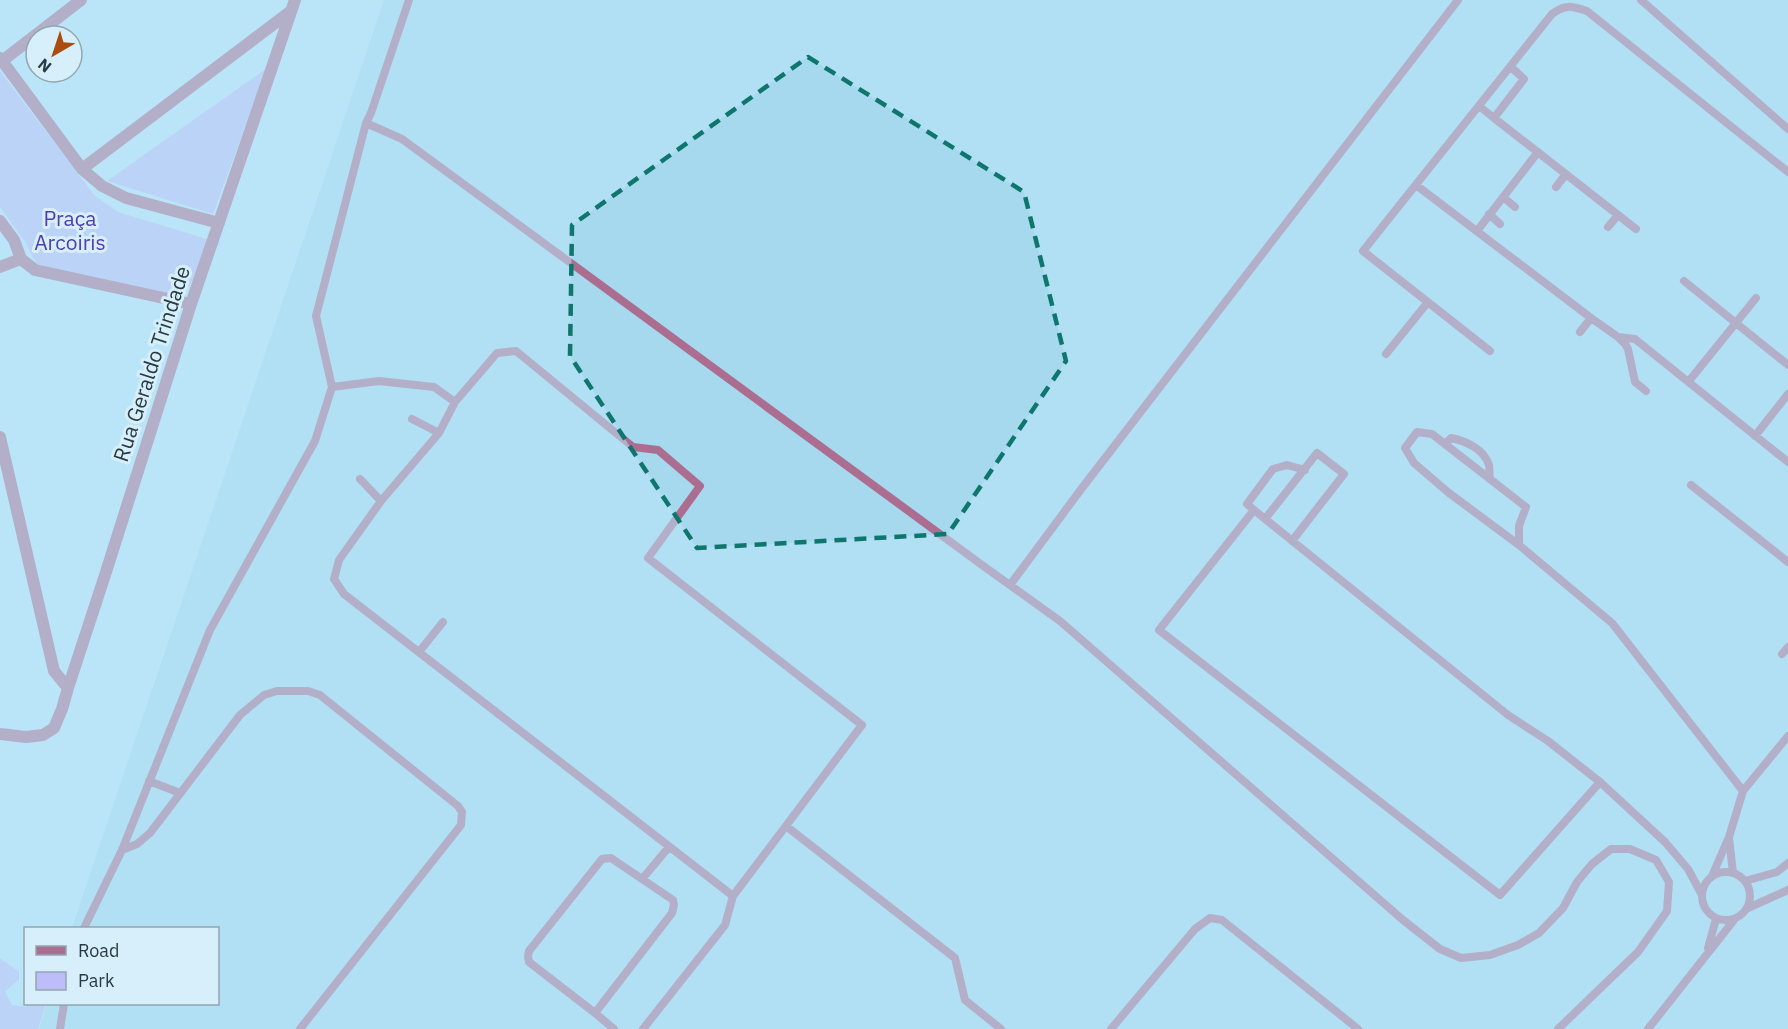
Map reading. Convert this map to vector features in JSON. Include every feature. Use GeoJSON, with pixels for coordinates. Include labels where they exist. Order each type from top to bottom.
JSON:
{"type":"FeatureCollection","features":[{"type":"Feature","properties":{"kind":"street"},"geometry":{"type":"LineString","coordinates":[[81,0],[1,60],[82,169],[102,186],[126,198],[219,223]]}},
{"type":"Feature","properties":{"kind":"street"},"geometry":{"type":"LineString","coordinates":[[82,169],[293,5]]}},
{"type":"Feature","properties":{"kind":"street","name":"Rua Geraldo Trindade"},"geometry":{"type":"LineString","coordinates":[[0,734],[26,737],[43,735],[54,728],[63,709],[191,304],[293,5]]}},
{"type":"Feature","properties":{"kind":"street"},"geometry":{"type":"LineString","coordinates":[[0,220],[14,240],[21,259],[35,270],[191,304]]}},
{"type":"Feature","properties":{"kind":"street"},"geometry":{"type":"LineString","coordinates":[[0,267],[21,259]]}},
{"type":"Feature","properties":{"kind":"street"},"geometry":{"type":"LineString","coordinates":[[0,437],[54,671],[68,688]]}},
{"type":"Feature","properties":{"kind":"lane"},"geometry":{"type":"LineString","coordinates":[[84,927],[122,850],[210,630],[315,441],[332,387],[316,316],[366,123],[409,0]]}},
{"type":"Feature","properties":{"kind":"lane"},"geometry":{"type":"LineString","coordinates":[[1010,585],[1458,0]]}},
{"type":"Feature","properties":{"kind":"lane"},"geometry":{"type":"LineString","coordinates":[[1641,0],[1788,129]]}},
{"type":"Feature","properties":{"kind":"lane"},"geometry":{"type":"LineString","coordinates":[[1491,351],[1363,251],[1552,14],[1561,7],[1574,6],[1587,10],[1788,172]]}},
{"type":"Feature","properties":{"kind":"lane"},"geometry":{"type":"LineString","coordinates":[[1494,118],[1524,79],[1511,67]]}},
{"type":"Feature","properties":{"kind":"lane"},"geometry":{"type":"LineString","coordinates":[[1479,106],[1636,229]]}},
{"type":"Feature","properties":{"kind":"lane"},"geometry":{"type":"LineString","coordinates":[[366,123],[402,139],[1060,621],[1403,921],[1440,949],[1461,958],[1490,955],[1518,945],[1539,933],[1563,908],[1577,882],[1592,864],[1611,849],[1630,849],[1656,860],[1669,882],[1667,911],[1638,952],[1557,1029]]}},
{"type":"Feature","properties":{"kind":"lane"},"geometry":{"type":"LineString","coordinates":[[1477,231],[1538,152]]}},
{"type":"Feature","properties":{"kind":"lane"},"geometry":{"type":"LineString","coordinates":[[1556,187],[1566,174]]}},
{"type":"Feature","properties":{"kind":"lane"},"geometry":{"type":"LineString","coordinates":[[1416,184],[1591,318],[1618,336],[1628,349],[1635,382],[1646,391]]}},
{"type":"Feature","properties":{"kind":"lane"},"geometry":{"type":"LineString","coordinates":[[1503,197],[1515,207]]}},
{"type":"Feature","properties":{"kind":"lane"},"geometry":{"type":"LineString","coordinates":[[1489,214],[1500,224]]}},
{"type":"Feature","properties":{"kind":"lane"},"geometry":{"type":"LineString","coordinates":[[1608,227],[1618,214]]}},
{"type":"Feature","properties":{"kind":"lane"},"geometry":{"type":"LineString","coordinates":[[1684,281],[1788,365]]}},
{"type":"Feature","properties":{"kind":"lane"},"geometry":{"type":"LineString","coordinates":[[1689,381],[1756,298]]}},
{"type":"Feature","properties":{"kind":"lane"},"geometry":{"type":"LineString","coordinates":[[1386,354],[1428,302]]}},
{"type":"Feature","properties":{"kind":"lane"},"geometry":{"type":"LineString","coordinates":[[1580,332],[1591,318]]}},
{"type":"Feature","properties":{"kind":"lane"},"geometry":{"type":"LineString","coordinates":[[1618,336],[1635,339],[1788,462]]}},
{"type":"Feature","properties":{"kind":"lane"},"geometry":{"type":"LineString","coordinates":[[643,1029],[725,925],[733,896],[862,725],[648,558],[700,486],[658,450],[633,447],[516,351],[497,353],[455,402],[439,433],[381,501],[339,560],[334,579],[344,594],[733,896]]}},
{"type":"Feature","properties":{"kind":"lane"},"geometry":{"type":"LineString","coordinates":[[332,387],[380,381],[434,387],[455,402]]}},
{"type":"Feature","properties":{"kind":"lane"},"geometry":{"type":"LineString","coordinates":[[1755,436],[1788,394]]}},
{"type":"Feature","properties":{"kind":"lane"},"geometry":{"type":"LineString","coordinates":[[412,419],[439,433]]}},
{"type":"Feature","properties":{"kind":"lane"},"geometry":{"type":"LineString","coordinates":[[1519,545],[1519,526],[1526,507],[1432,434],[1417,432],[1405,448],[1414,463],[1519,545],[1612,623],[1743,791]]}},
{"type":"Feature","properties":{"kind":"lane"},"geometry":{"type":"LineString","coordinates":[[1445,444],[1451,438],[1464,441],[1482,452],[1489,465],[1490,479]]}},
{"type":"Feature","properties":{"kind":"lane"},"geometry":{"type":"LineString","coordinates":[[1265,519],[1317,453],[1331,464],[1344,475],[1292,541]]}},
{"type":"Feature","properties":{"kind":"lane"},"geometry":{"type":"LineString","coordinates":[[1305,470],[1287,465],[1273,469],[1247,504],[1508,714],[1548,741],[1600,782],[1665,842],[1688,869],[1702,895],[1705,909],[1716,919],[1734,920]]}},
{"type":"Feature","properties":{"kind":"lane"},"geometry":{"type":"LineString","coordinates":[[360,479],[381,501]]}},
{"type":"Feature","properties":{"kind":"lane"},"geometry":{"type":"LineString","coordinates":[[1691,485],[1788,562]]}},
{"type":"Feature","properties":{"kind":"lane"},"geometry":{"type":"LineString","coordinates":[[1254,510],[1159,630],[1500,895],[1600,782]]}},
{"type":"Feature","properties":{"kind":"lane"},"geometry":{"type":"LineString","coordinates":[[418,652],[443,622]]}},
{"type":"Feature","properties":{"kind":"lane"},"geometry":{"type":"LineString","coordinates":[[1782,654],[1788,647]]}},
{"type":"Feature","properties":{"kind":"lane"},"geometry":{"type":"LineString","coordinates":[[122,850],[137,844],[150,833],[240,715],[264,695],[277,691],[308,691],[320,695],[458,806],[462,812],[461,825],[300,1029]]}},
{"type":"Feature","properties":{"kind":"lane"},"geometry":{"type":"LineString","coordinates":[[1702,895],[1705,884],[1712,876],[1729,837],[1743,791],[1788,735]]}},
{"type":"Feature","properties":{"kind":"lane"},"geometry":{"type":"LineString","coordinates":[[149,781],[180,794]]}},
{"type":"Feature","properties":{"kind":"lane"},"geometry":{"type":"LineString","coordinates":[[786,826],[955,958],[965,1000],[1001,1029]]}},
{"type":"Feature","properties":{"kind":"lane"},"geometry":{"type":"LineString","coordinates":[[1729,837],[1733,873]]}},
{"type":"Feature","properties":{"kind":"lane"},"geometry":{"type":"LineString","coordinates":[[642,879],[669,847]]}},
{"type":"Feature","properties":{"kind":"lane"},"geometry":{"type":"LineString","coordinates":[[596,1013],[672,913],[674,905],[673,900],[611,858],[602,860],[529,951],[528,957],[529,962],[614,1029]]}},
{"type":"Feature","properties":{"kind":"lane"},"geometry":{"type":"LineString","coordinates":[[1745,880],[1777,872],[1788,863]]}},
{"type":"Feature","properties":{"kind":"lane"},"geometry":{"type":"LineString","coordinates":[[1712,876],[1733,873],[1745,880],[1751,894],[1748,908]]}},
{"type":"Feature","properties":{"kind":"lane"},"geometry":{"type":"LineString","coordinates":[[1648,1029],[1734,920],[1748,908],[1788,890]]}},
{"type":"Feature","properties":{"kind":"lane"},"geometry":{"type":"LineString","coordinates":[[1111,1029],[1195,929],[1210,918],[1222,920],[1358,1029]]}},
{"type":"Feature","properties":{"kind":"lane"},"geometry":{"type":"LineString","coordinates":[[1707,953],[1716,919]]}},
{"type":"Feature","properties":{"kind":"lane"},"geometry":{"type":"LineString","coordinates":[[60,1029],[64,1005]]}},
{"type":"Feature","properties":{"kind":"highlighted area"},"geometry":{"type":"Polygon","coordinates":[[[808,57],[1024,192],[1066,361],[948,534],[697,548],[570,356],[572,225],[808,57]]]}},
{"type":"Feature","properties":{"kind":"shaded area"},"geometry":{"type":"Polygon","coordinates":[[[384,0],[1788,0],[1788,1029],[39,1029],[47,1005],[219,1005],[219,927],[72,927],[384,0]]]}},
{"type":"Feature","properties":{"kind":"green space"},"geometry":{"type":"Polygon","coordinates":[[[267,68],[213,214],[107,181],[267,68]]]}},
{"type":"Feature","properties":{"kind":"green space","name":"Praça Arcoiris"},"geometry":{"type":"Polygon","coordinates":[[[0,71],[95,196],[118,212],[220,243],[181,297],[57,273],[36,263],[26,243],[0,207],[0,71]]]}},
{"type":"Feature","properties":{"kind":"green space"},"geometry":{"type":"Polygon","coordinates":[[[0,958],[19,972],[19,979],[5,992],[12,1005],[25,1007],[44,1005],[45,1007],[38,1029],[0,1029],[0,958]]]}}]}
